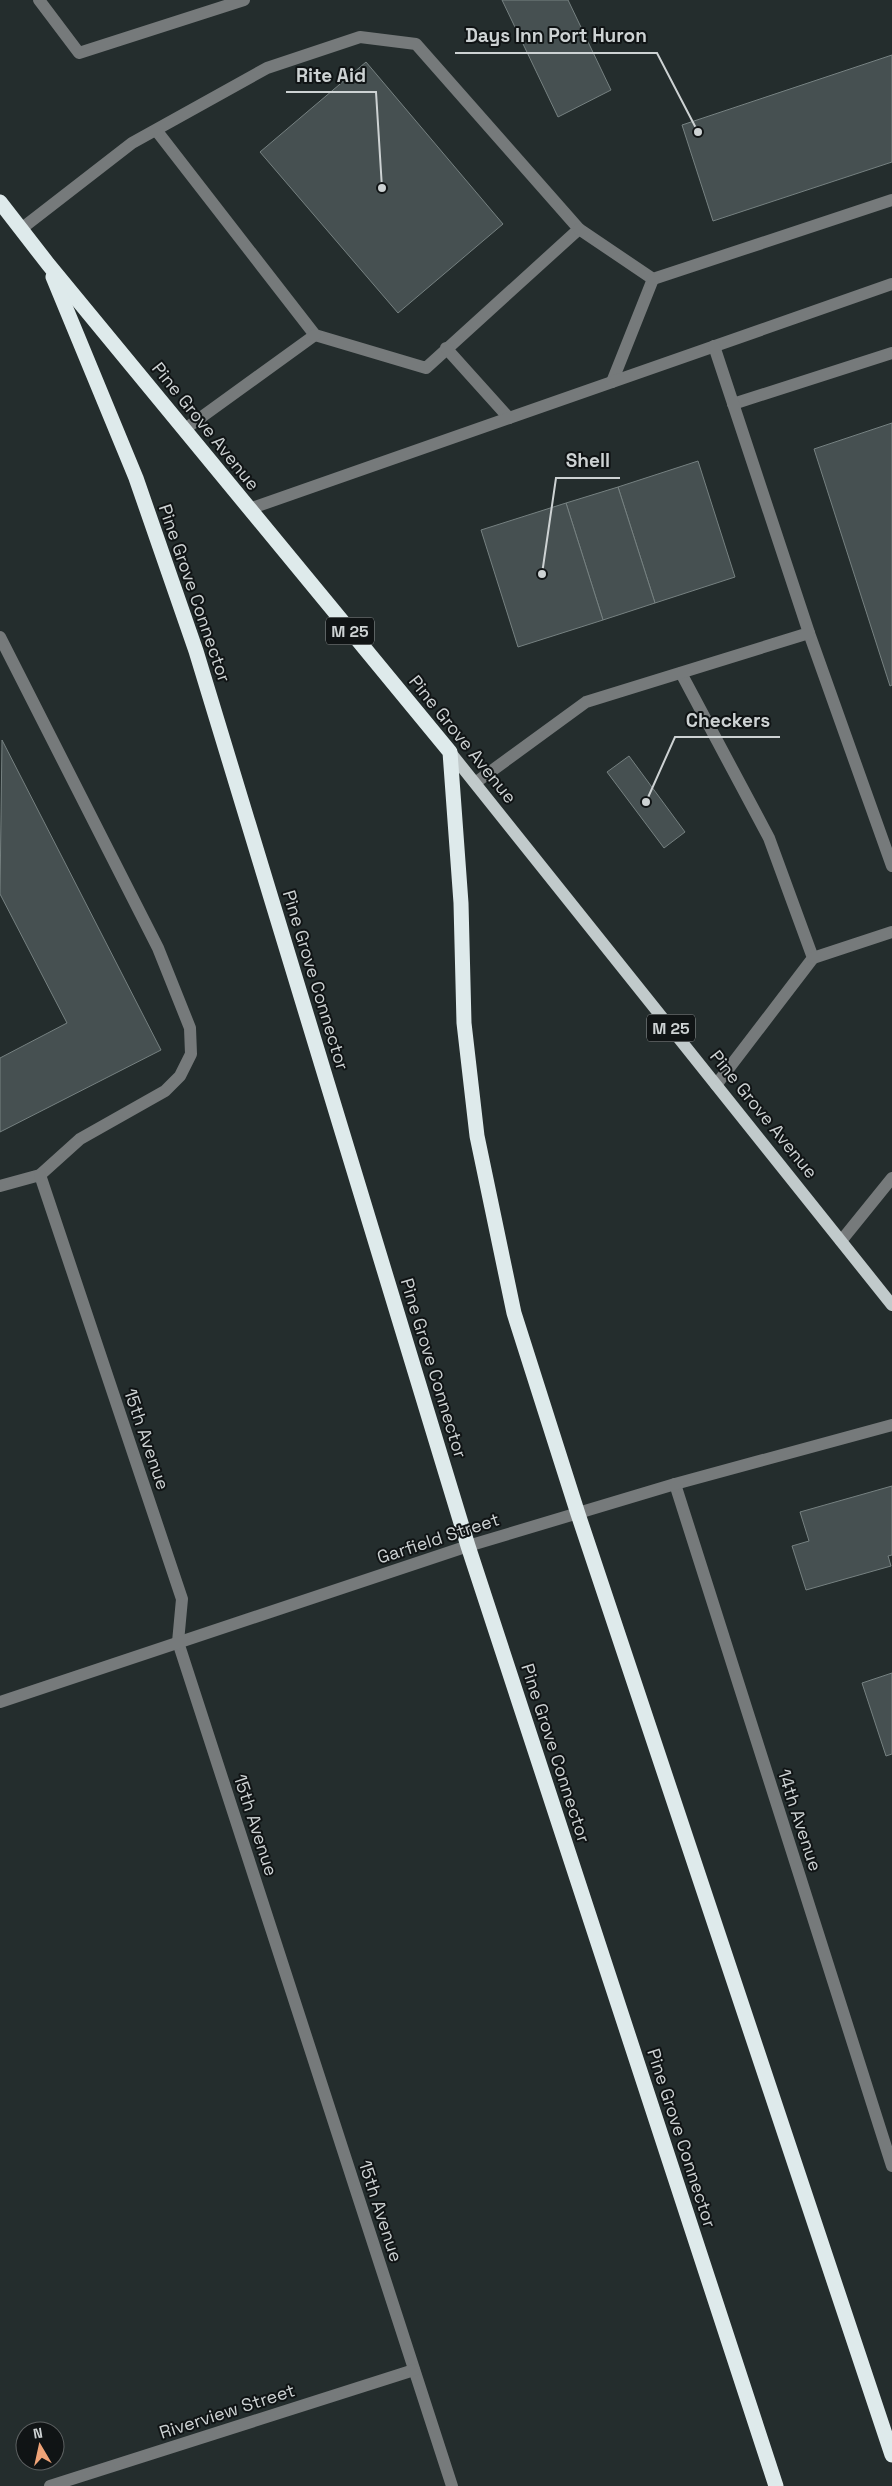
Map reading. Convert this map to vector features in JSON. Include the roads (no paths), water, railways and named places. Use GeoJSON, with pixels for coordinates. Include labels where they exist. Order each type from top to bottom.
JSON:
{"type":"FeatureCollection","features":[{"type":"Feature","properties":{"kind":"highway","name":"Pine Grove Avenue"},"geometry":{"type":"LineString","coordinates":[[0,202],[48,264],[450,752]]}},
{"type":"Feature","properties":{"kind":"highway","name":"Pine Grove Connector"},"geometry":{"type":"LineString","coordinates":[[48,264],[136,478],[196,651],[468,1546],[776,2486]]}},
{"type":"Feature","properties":{"kind":"highway"},"geometry":{"type":"LineString","coordinates":[[450,752],[461,903],[464,1023],[477,1136],[514,1313],[578,1514],[892,2454]]}},
{"type":"Feature","properties":{"kind":"main road","name":"Pine Grove Avenue"},"geometry":{"type":"LineString","coordinates":[[450,752],[892,1304]]}},
{"type":"Feature","properties":{"kind":"street"},"geometry":{"type":"LineString","coordinates":[[40,0],[79,53],[244,0]]}},
{"type":"Feature","properties":{"kind":"street"},"geometry":{"type":"LineString","coordinates":[[21,229],[132,142],[267,68],[360,37],[416,44],[579,229],[654,279]]}},
{"type":"Feature","properties":{"kind":"street"},"geometry":{"type":"LineString","coordinates":[[156,130],[314,336],[426,368],[579,229]]}},
{"type":"Feature","properties":{"kind":"street"},"geometry":{"type":"LineString","coordinates":[[612,382],[654,279],[892,200]]}},
{"type":"Feature","properties":{"kind":"street"},"geometry":{"type":"LineString","coordinates":[[249,509],[892,284]]}},
{"type":"Feature","properties":{"kind":"street"},"geometry":{"type":"LineString","coordinates":[[185,429],[314,336]]}},
{"type":"Feature","properties":{"kind":"street"},"geometry":{"type":"LineString","coordinates":[[714,346],[809,633],[892,866]]}},
{"type":"Feature","properties":{"kind":"street"},"geometry":{"type":"LineString","coordinates":[[446,348],[509,418]]}},
{"type":"Feature","properties":{"kind":"street"},"geometry":{"type":"LineString","coordinates":[[733,404],[892,353]]}},
{"type":"Feature","properties":{"kind":"street"},"geometry":{"type":"LineString","coordinates":[[475,783],[586,702],[809,633]]}},
{"type":"Feature","properties":{"kind":"street"},"geometry":{"type":"LineString","coordinates":[[0,637],[158,948],[190,1028],[191,1054],[180,1076],[170,1086],[80,1139],[40,1175],[0,1186]]}},
{"type":"Feature","properties":{"kind":"street"},"geometry":{"type":"LineString","coordinates":[[681,673],[769,838],[813,958]]}},
{"type":"Feature","properties":{"kind":"street"},"geometry":{"type":"LineString","coordinates":[[716,1085],[813,958],[892,932]]}},
{"type":"Feature","properties":{"kind":"street","name":"15th Avenue"},"geometry":{"type":"LineString","coordinates":[[40,1175],[182,1599],[178,1642],[452,2486]]}},
{"type":"Feature","properties":{"kind":"street"},"geometry":{"type":"LineString","coordinates":[[841,1241],[892,1178]]}},
{"type":"Feature","properties":{"kind":"street","name":"Garfield Street"},"geometry":{"type":"LineString","coordinates":[[0,1702],[468,1546],[675,1484],[892,1424]]}},
{"type":"Feature","properties":{"kind":"street","name":"14th Avenue"},"geometry":{"type":"LineString","coordinates":[[675,1484],[892,2166]]}},
{"type":"Feature","properties":{"kind":"street","name":"Riverview Street"},"geometry":{"type":"LineString","coordinates":[[50,2486],[414,2370]]}},
{"type":"Feature","properties":{"kind":"place","name":"Days Inn Port Huron"},"geometry":{"type":"Point","coordinates":[698,132]}},
{"type":"Feature","properties":{"kind":"place","name":"Rite Aid"},"geometry":{"type":"Point","coordinates":[382,188]}},
{"type":"Feature","properties":{"kind":"place","name":"Shell"},"geometry":{"type":"Point","coordinates":[542,574]}},
{"type":"Feature","properties":{"kind":"place","name":"Checkers"},"geometry":{"type":"Point","coordinates":[646,802]}}]}
